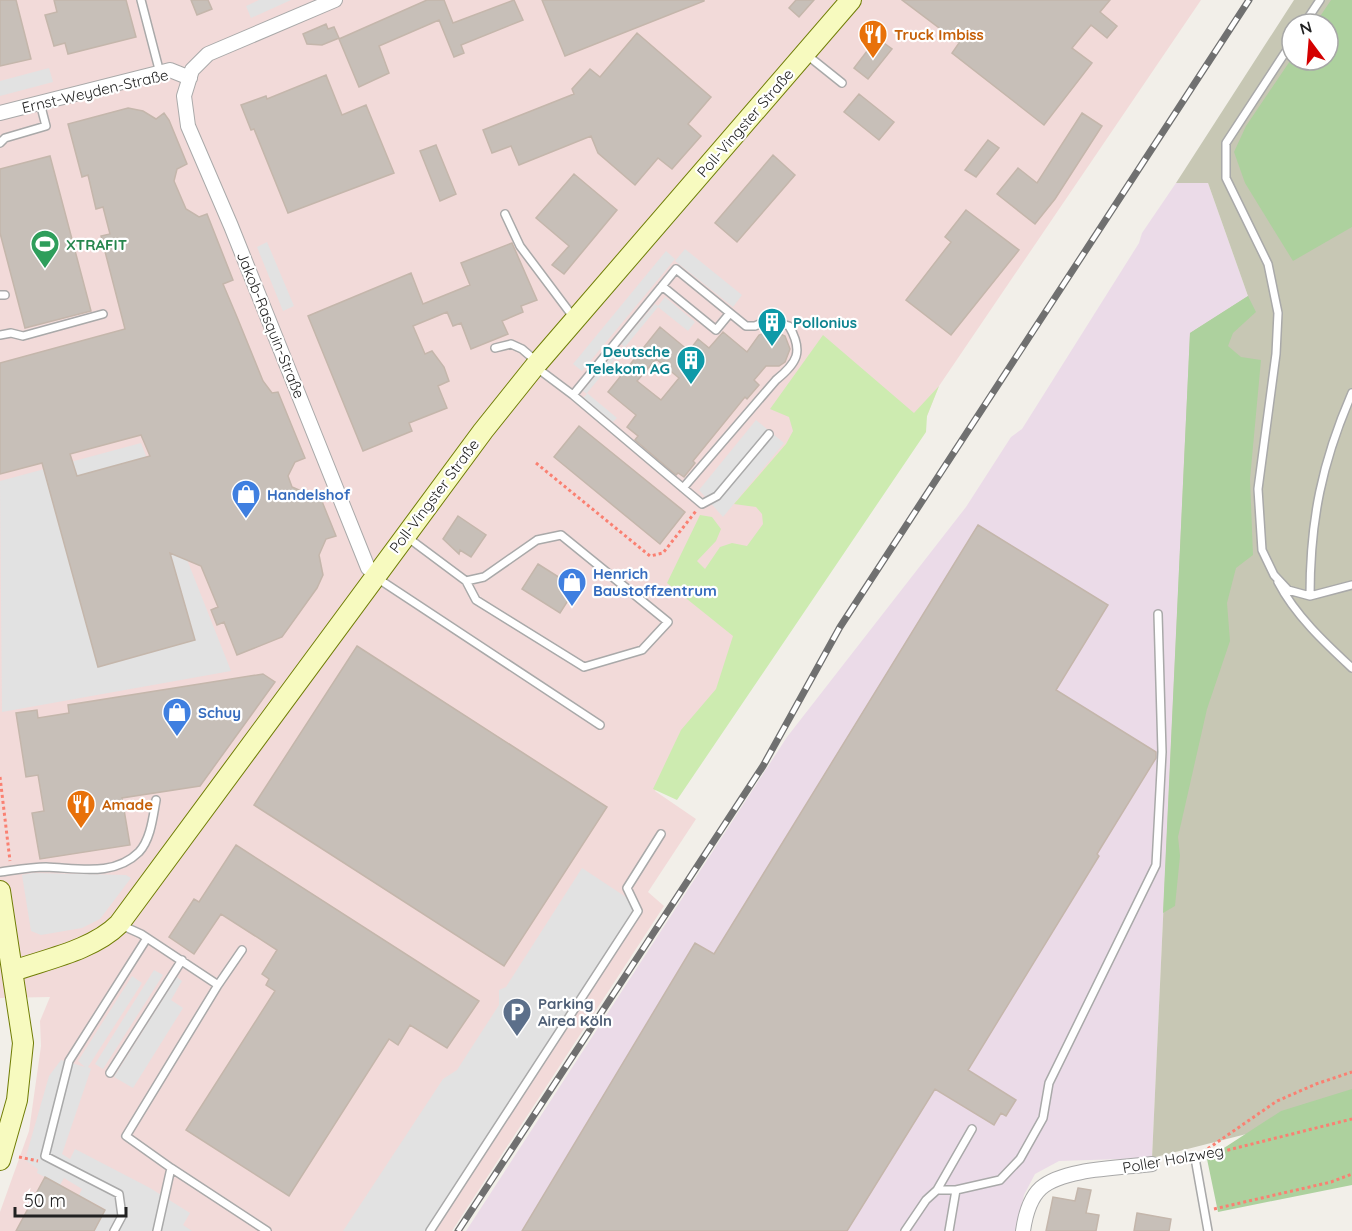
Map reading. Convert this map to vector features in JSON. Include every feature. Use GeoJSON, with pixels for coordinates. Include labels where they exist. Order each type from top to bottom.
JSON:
{"type":"FeatureCollection","features":[{"type":"Feature","properties":{"kind":"street"},"geometry":{"type":"LineString","coordinates":[[191,74],[208,54],[335,0]]}},
{"type":"Feature","properties":{"kind":"street","name":"Poll-Vingster Straße"},"geometry":{"type":"LineString","coordinates":[[10,972],[94,942],[110,933],[119,924],[405,536],[537,364],[851,0]]}},
{"type":"Feature","properties":{"kind":"street","name":"Ernst-Weyden-Straße"},"geometry":{"type":"LineString","coordinates":[[0,113],[170,70],[191,74]]}},
{"type":"Feature","properties":{"kind":"street","name":"Jakob-Rasquin-Straße"},"geometry":{"type":"LineString","coordinates":[[191,74],[184,96],[188,126],[231,226],[368,568],[376,575]]}},
{"type":"Feature","properties":{"kind":"street"},"geometry":{"type":"LineString","coordinates":[[0,891],[10,972],[24,1043],[17,1100],[1,1157]]}},
{"type":"Feature","properties":{"kind":"street","name":"Poller Holzweg"},"geometry":{"type":"LineString","coordinates":[[1023,1231],[1026,1213],[1041,1188],[1068,1176],[1152,1164]]}},
{"type":"Feature","properties":{"kind":"lane"},"geometry":{"type":"LineString","coordinates":[[141,0],[160,73]]}},
{"type":"Feature","properties":{"kind":"lane"},"geometry":{"type":"LineString","coordinates":[[805,53],[842,83]]}},
{"type":"Feature","properties":{"kind":"lane"},"geometry":{"type":"LineString","coordinates":[[1280,60],[1226,142],[1224,161],[1226,178],[1264,255],[1276,293],[1278,313],[1276,354],[1258,489],[1262,550],[1286,598],[1324,642],[1352,668]]}},
{"type":"Feature","properties":{"kind":"lane"},"geometry":{"type":"LineString","coordinates":[[0,143],[5,138],[46,126],[40,103]]}},
{"type":"Feature","properties":{"kind":"lane"},"geometry":{"type":"LineString","coordinates":[[505,214],[520,246],[576,320]]}},
{"type":"Feature","properties":{"kind":"lane"},"geometry":{"type":"LineString","coordinates":[[573,395],[676,270],[746,326],[755,326],[768,320],[789,327],[797,340],[797,358],[683,488]]}},
{"type":"Feature","properties":{"kind":"lane"},"geometry":{"type":"LineString","coordinates":[[662,286],[716,330],[730,313]]}},
{"type":"Feature","properties":{"kind":"lane"},"geometry":{"type":"LineString","coordinates":[[0,335],[11,333],[23,336],[103,314]]}},
{"type":"Feature","properties":{"kind":"lane"},"geometry":{"type":"LineString","coordinates":[[495,348],[511,344],[522,349],[702,504],[717,496],[769,434]]}},
{"type":"Feature","properties":{"kind":"lane"},"geometry":{"type":"LineString","coordinates":[[1310,596],[1312,526],[1322,477],[1339,422],[1352,393]]}},
{"type":"Feature","properties":{"kind":"lane"},"geometry":{"type":"LineString","coordinates":[[405,536],[466,581],[476,600],[584,667],[642,650],[668,622],[561,535],[537,540],[484,577],[466,581]]}},
{"type":"Feature","properties":{"kind":"lane"},"geometry":{"type":"LineString","coordinates":[[1274,574],[1288,590],[1310,596],[1352,585]]}},
{"type":"Feature","properties":{"kind":"lane"},"geometry":{"type":"LineString","coordinates":[[376,575],[600,725]]}},
{"type":"Feature","properties":{"kind":"lane"},"geometry":{"type":"LineString","coordinates":[[938,1190],[956,1190],[1000,1180],[1020,1160],[1043,1118],[1049,1083],[1156,865],[1162,752],[1158,614]]}},
{"type":"Feature","properties":{"kind":"lane"},"geometry":{"type":"LineString","coordinates":[[0,872],[28,868],[98,870],[114,867],[140,851],[149,835],[156,800]]}},
{"type":"Feature","properties":{"kind":"lane"},"geometry":{"type":"LineString","coordinates":[[430,1231],[638,911],[627,888],[661,834]]}},
{"type":"Feature","properties":{"kind":"lane"},"geometry":{"type":"LineString","coordinates":[[119,924],[147,938],[218,985]]}},
{"type":"Feature","properties":{"kind":"lane"},"geometry":{"type":"LineString","coordinates":[[114,1231],[122,1216],[119,1194],[45,1156],[69,1061],[147,938]]}},
{"type":"Feature","properties":{"kind":"lane"},"geometry":{"type":"LineString","coordinates":[[242,950],[218,985],[126,1136],[267,1231]]}},
{"type":"Feature","properties":{"kind":"lane"},"geometry":{"type":"LineString","coordinates":[[110,1073],[182,960]]}},
{"type":"Feature","properties":{"kind":"lane"},"geometry":{"type":"LineString","coordinates":[[905,1231],[926,1200],[938,1190],[972,1130]]}},
{"type":"Feature","properties":{"kind":"lane"},"geometry":{"type":"LineString","coordinates":[[1195,1158],[1208,1231]]}},
{"type":"Feature","properties":{"kind":"lane"},"geometry":{"type":"LineString","coordinates":[[157,1231],[171,1168]]}},
{"type":"Feature","properties":{"kind":"lane"},"geometry":{"type":"LineString","coordinates":[[949,1231],[956,1190]]}},
{"type":"Feature","properties":{"kind":"path"},"geometry":{"type":"LineString","coordinates":[[536,463],[650,556],[663,553],[702,504]]}},
{"type":"Feature","properties":{"kind":"path"},"geometry":{"type":"LineString","coordinates":[[1210,1148],[1277,1101],[1352,1072]]}},
{"type":"Feature","properties":{"kind":"path","name":"Poller Holzweg"},"geometry":{"type":"LineString","coordinates":[[1152,1164],[1195,1158],[1352,1119]]}},
{"type":"Feature","properties":{"kind":"path"},"geometry":{"type":"LineString","coordinates":[[1,1157],[36,1162],[45,1156]]}},
{"type":"Feature","properties":{"kind":"path"},"geometry":{"type":"LineString","coordinates":[[1205,1211],[1330,1182],[1352,1174]]}},
{"type":"Feature","properties":{"kind":"shaded area"},"geometry":{"type":"Polygon","coordinates":[[[0,0],[1201,0],[939,386],[927,416],[866,513],[655,791],[696,819],[648,892],[664,906],[452,1231],[0,1231],[0,1212],[29,1131],[41,1046],[40,1021],[50,997],[0,998],[0,0]]]}},
{"type":"Feature","properties":{"kind":"shaded area"},"geometry":{"type":"Polygon","coordinates":[[[259,0],[291,0],[251,18],[246,6],[259,0]]]}},
{"type":"Feature","properties":{"kind":"shaded area"},"geometry":{"type":"Polygon","coordinates":[[[1294,0],[1352,0],[1352,1107],[1152,1158],[1190,333],[1248,296],[1208,183],[1176,183],[1280,22],[1280,72],[1340,72],[1340,12],[1286,12],[1294,0]]]}},
{"type":"Feature","properties":{"kind":"shaded area"},"geometry":{"type":"Polygon","coordinates":[[[49,68],[53,82],[0,96],[0,81],[49,68]]]}},
{"type":"Feature","properties":{"kind":"shaded area"},"geometry":{"type":"Polygon","coordinates":[[[729,152],[732,155],[571,341],[568,339],[729,152]]]}},
{"type":"Feature","properties":{"kind":"shaded area"},"geometry":{"type":"Polygon","coordinates":[[[1176,183],[1208,183],[1248,296],[1190,333],[1152,1158],[1059,1161],[1035,1174],[1024,1195],[1017,1231],[466,1231],[787,737],[966,507],[1011,437],[1022,429],[1139,243],[1142,233],[1176,183]]]}},
{"type":"Feature","properties":{"kind":"shaded area"},"geometry":{"type":"Polygon","coordinates":[[[267,242],[294,306],[283,311],[257,247],[267,242]]]}},
{"type":"Feature","properties":{"kind":"shaded area"},"geometry":{"type":"Polygon","coordinates":[[[685,249],[742,295],[733,307],[675,261],[685,249]]]}},
{"type":"Feature","properties":{"kind":"shaded area"},"geometry":{"type":"Polygon","coordinates":[[[666,251],[675,259],[582,371],[573,364],[666,251]]]}},
{"type":"Feature","properties":{"kind":"shaded area"},"geometry":{"type":"Polygon","coordinates":[[[665,297],[695,322],[688,331],[658,307],[625,347],[621,344],[655,304],[658,306],[665,297]]]}},
{"type":"Feature","properties":{"kind":"shaded area"},"geometry":{"type":"Polygon","coordinates":[[[616,350],[620,353],[587,393],[617,418],[613,422],[583,398],[587,394],[583,391],[616,350]]]}},
{"type":"Feature","properties":{"kind":"shaded area"},"geometry":{"type":"Polygon","coordinates":[[[756,420],[784,443],[723,517],[699,490],[756,420]]]}},
{"type":"Feature","properties":{"kind":"shaded area"},"geometry":{"type":"Polygon","coordinates":[[[141,443],[231,671],[2,712],[0,481],[141,443]]]}},
{"type":"Feature","properties":{"kind":"shaded area","name":"Parking Airea Köln"},"geometry":{"type":"Polygon","coordinates":[[[582,868],[641,907],[634,921],[428,1231],[343,1231],[443,1079],[457,1070],[499,1005],[499,990],[506,987],[582,868]]]}},
{"type":"Feature","properties":{"kind":"shaded area"},"geometry":{"type":"Polygon","coordinates":[[[33,873],[126,875],[131,878],[100,919],[82,928],[41,935],[31,931],[22,875],[33,873]]]}},
{"type":"Feature","properties":{"kind":"shaded area"},"geometry":{"type":"Polygon","coordinates":[[[154,970],[163,975],[103,1069],[95,1064],[154,970]]]}},
{"type":"Feature","properties":{"kind":"shaded area"},"geometry":{"type":"Polygon","coordinates":[[[132,976],[142,983],[88,1067],[91,1069],[62,1154],[70,1159],[75,1149],[150,1188],[190,1213],[183,1225],[192,1231],[94,1231],[105,1209],[79,1195],[82,1189],[64,1178],[60,1185],[37,1173],[38,1169],[25,1160],[49,1076],[61,1060],[85,1067],[78,1061],[132,976]]]}},
{"type":"Feature","properties":{"kind":"shaded area"},"geometry":{"type":"Polygon","coordinates":[[[177,977],[182,981],[171,1000],[183,1008],[133,1088],[114,1077],[177,977]]]}},
{"type":"Feature","properties":{"kind":"green space"},"geometry":{"type":"Polygon","coordinates":[[[1331,0],[1352,0],[1352,227],[1293,261],[1245,183],[1234,152],[1246,126],[1283,72],[1340,72],[1340,12],[1323,12],[1331,0]]]}},
{"type":"Feature","properties":{"kind":"green space"},"geometry":{"type":"Polygon","coordinates":[[[1248,296],[1256,312],[1233,333],[1228,346],[1241,357],[1261,360],[1250,479],[1253,555],[1236,568],[1227,603],[1230,641],[1207,709],[1178,837],[1180,856],[1175,906],[1163,913],[1190,333],[1248,296]]]}},
{"type":"Feature","properties":{"kind":"green space"},"geometry":{"type":"Polygon","coordinates":[[[823,335],[914,413],[939,386],[927,416],[926,432],[677,800],[653,789],[681,730],[716,689],[733,636],[667,583],[700,515],[712,517],[721,529],[716,541],[697,561],[705,569],[720,547],[732,543],[747,546],[763,524],[762,514],[756,507],[734,504],[786,444],[793,431],[789,417],[770,409],[823,335]]]}},
{"type":"Feature","properties":{"kind":"green space"},"geometry":{"type":"Polygon","coordinates":[[[1352,1089],[1352,1185],[1218,1212],[1207,1159],[1281,1111],[1352,1089]]]}},
{"type":"Feature","properties":{"kind":"building"},"geometry":{"type":"Polygon","coordinates":[[[0,0],[16,0],[31,59],[0,66],[0,0]]]}},
{"type":"Feature","properties":{"kind":"building"},"geometry":{"type":"Polygon","coordinates":[[[54,0],[126,0],[136,37],[68,54],[65,43],[54,46],[45,15],[57,12],[54,0]]]}},
{"type":"Feature","properties":{"kind":"building"},"geometry":{"type":"Polygon","coordinates":[[[191,0],[208,0],[212,9],[197,15],[191,0]]]}},
{"type":"Feature","properties":{"kind":"building"},"geometry":{"type":"Polygon","coordinates":[[[427,0],[444,0],[453,23],[514,0],[523,20],[461,45],[464,53],[454,57],[439,20],[379,46],[389,73],[359,87],[339,39],[427,0]]]}},
{"type":"Feature","properties":{"kind":"building"},"geometry":{"type":"Polygon","coordinates":[[[542,0],[704,0],[704,1],[565,56],[542,0]]]}},
{"type":"Feature","properties":{"kind":"building"},"geometry":{"type":"Polygon","coordinates":[[[796,0],[814,0],[799,17],[789,8],[796,0]]]}},
{"type":"Feature","properties":{"kind":"building"},"geometry":{"type":"Polygon","coordinates":[[[902,0],[1110,0],[1100,12],[1117,26],[1107,38],[1091,25],[1072,48],[1092,63],[1044,125],[952,53],[959,43],[902,0]]]}},
{"type":"Feature","properties":{"kind":"building"},"geometry":{"type":"Polygon","coordinates":[[[326,24],[328,29],[334,27],[339,38],[322,45],[307,44],[303,34],[326,24]]]}},
{"type":"Feature","properties":{"kind":"building"},"geometry":{"type":"Polygon","coordinates":[[[637,33],[711,97],[688,124],[701,136],[672,169],[658,158],[635,185],[598,153],[591,136],[519,165],[511,146],[492,153],[483,130],[574,94],[572,89],[590,69],[600,77],[637,33]]]}},
{"type":"Feature","properties":{"kind":"building","name":"Truck Imbiss"},"geometry":{"type":"Polygon","coordinates":[[[877,38],[892,49],[868,79],[854,68],[877,38]]]}},
{"type":"Feature","properties":{"kind":"building"},"geometry":{"type":"Polygon","coordinates":[[[326,75],[342,115],[366,105],[394,173],[288,213],[254,129],[251,130],[241,105],[266,96],[267,99],[326,75]]]}},
{"type":"Feature","properties":{"kind":"building"},"geometry":{"type":"Polygon","coordinates":[[[859,94],[894,122],[879,140],[844,112],[859,94]]]}},
{"type":"Feature","properties":{"kind":"building"},"geometry":{"type":"Polygon","coordinates":[[[128,108],[143,111],[156,119],[164,113],[169,120],[187,164],[177,169],[174,181],[186,209],[199,217],[207,214],[233,280],[223,284],[263,381],[272,393],[278,392],[305,458],[295,462],[288,476],[292,487],[313,496],[319,494],[336,536],[326,539],[319,555],[323,575],[317,588],[282,637],[237,655],[224,622],[217,625],[211,610],[218,607],[201,566],[170,553],[195,640],[98,667],[42,463],[0,474],[0,363],[125,329],[101,236],[110,234],[103,207],[96,209],[88,175],[82,177],[68,124],[128,108]],[[141,435],[70,454],[77,476],[150,456],[141,435]]]}},
{"type":"Feature","properties":{"kind":"building"},"geometry":{"type":"Polygon","coordinates":[[[1082,113],[1102,126],[1055,199],[1035,224],[997,194],[1018,168],[1037,183],[1082,113]]]}},
{"type":"Feature","properties":{"kind":"building"},"geometry":{"type":"Polygon","coordinates":[[[988,140],[999,148],[976,177],[965,170],[988,140]]]}},
{"type":"Feature","properties":{"kind":"building"},"geometry":{"type":"Polygon","coordinates":[[[436,145],[456,194],[440,201],[420,151],[436,145]]]}},
{"type":"Feature","properties":{"kind":"building"},"geometry":{"type":"Polygon","coordinates":[[[773,155],[795,175],[737,242],[715,223],[773,155]]]}},
{"type":"Feature","properties":{"kind":"building"},"geometry":{"type":"Polygon","coordinates":[[[50,156],[91,311],[25,328],[0,233],[0,169],[50,156]]]}},
{"type":"Feature","properties":{"kind":"building"},"geometry":{"type":"Polygon","coordinates":[[[574,174],[617,210],[564,274],[552,265],[569,246],[536,218],[574,174]]]}},
{"type":"Feature","properties":{"kind":"building"},"geometry":{"type":"Polygon","coordinates":[[[966,210],[1019,250],[951,335],[906,300],[951,242],[945,237],[966,210]]]}},
{"type":"Feature","properties":{"kind":"building"},"geometry":{"type":"Polygon","coordinates":[[[512,243],[537,300],[521,306],[523,312],[502,321],[508,334],[471,349],[461,323],[453,326],[447,312],[413,326],[425,354],[432,351],[444,367],[449,381],[438,386],[447,408],[409,423],[412,431],[363,451],[308,316],[411,273],[423,304],[470,285],[461,263],[512,243]]]}},
{"type":"Feature","properties":{"kind":"building"},"geometry":{"type":"Polygon","coordinates":[[[660,327],[689,351],[698,339],[709,348],[723,332],[747,352],[759,335],[772,330],[785,336],[790,349],[785,362],[779,366],[766,366],[754,380],[759,385],[747,399],[745,397],[693,461],[695,463],[684,477],[678,473],[676,475],[635,440],[638,436],[627,427],[636,415],[608,392],[660,327]],[[656,359],[637,381],[661,400],[679,378],[656,359]]]}},
{"type":"Feature","properties":{"kind":"building"},"geometry":{"type":"Polygon","coordinates":[[[579,426],[685,512],[660,544],[554,457],[579,426]]]}},
{"type":"Feature","properties":{"kind":"building"},"geometry":{"type":"Polygon","coordinates":[[[458,516],[486,535],[471,557],[460,550],[459,554],[443,539],[458,516]]]}},
{"type":"Feature","properties":{"kind":"building"},"geometry":{"type":"Polygon","coordinates":[[[978,525],[1108,605],[1056,690],[1156,752],[1156,758],[1097,854],[1099,856],[968,1070],[1016,1100],[1006,1116],[1001,1113],[994,1125],[935,1089],[847,1231],[522,1231],[695,943],[714,954],[978,525]]]}},
{"type":"Feature","properties":{"kind":"building"},"geometry":{"type":"Polygon","coordinates":[[[538,564],[576,588],[560,613],[522,589],[538,564]]]}},
{"type":"Feature","properties":{"kind":"building"},"geometry":{"type":"Polygon","coordinates":[[[357,646],[607,807],[504,966],[254,805],[357,646]]]}},
{"type":"Feature","properties":{"kind":"building"},"geometry":{"type":"Polygon","coordinates":[[[263,674],[275,682],[200,786],[122,798],[130,845],[40,859],[32,813],[44,811],[38,775],[26,777],[16,713],[37,710],[38,718],[69,713],[68,705],[263,674]]]}},
{"type":"Feature","properties":{"kind":"building"},"geometry":{"type":"Polygon","coordinates":[[[236,845],[479,1001],[447,1048],[410,1025],[398,1045],[389,1039],[289,1196],[186,1130],[275,991],[266,985],[269,979],[262,974],[277,950],[221,914],[194,954],[169,937],[194,899],[199,902],[236,845]]]}},
{"type":"Feature","properties":{"kind":"building"},"geometry":{"type":"Polygon","coordinates":[[[45,1177],[105,1210],[94,1231],[16,1231],[45,1177]]]}},
{"type":"Feature","properties":{"kind":"building"},"geometry":{"type":"Polygon","coordinates":[[[1078,1188],[1091,1190],[1086,1213],[1099,1215],[1096,1231],[1046,1231],[1053,1197],[1075,1201],[1078,1188]]]}},
{"type":"Feature","properties":{"kind":"building"},"geometry":{"type":"Polygon","coordinates":[[[1137,1213],[1171,1219],[1169,1231],[1134,1231],[1137,1213]]]}},
{"type":"Feature","properties":{"kind":"railway"},"geometry":{"type":"LineString","coordinates":[[458,1231],[763,766],[840,627],[1249,0]]}},
{"type":"Feature","properties":{"kind":"place","name":"Truck Imbiss"},"geometry":{"type":"Point","coordinates":[873,60]}},
{"type":"Feature","properties":{"kind":"place","name":"XTRAFIT"},"geometry":{"type":"Point","coordinates":[45,270]}},
{"type":"Feature","properties":{"kind":"place","name":"Pollonius"},"geometry":{"type":"Point","coordinates":[772,348]}},
{"type":"Feature","properties":{"kind":"place","name":"Deutsche Telekom AG"},"geometry":{"type":"Point","coordinates":[691,386]}},
{"type":"Feature","properties":{"kind":"place","name":"Handelshof"},"geometry":{"type":"Point","coordinates":[246,520]}},
{"type":"Feature","properties":{"kind":"place","name":"Henrich Baustoffzentrum"},"geometry":{"type":"Point","coordinates":[572,608]}},
{"type":"Feature","properties":{"kind":"place","name":"Schuy"},"geometry":{"type":"Point","coordinates":[177,738]}},
{"type":"Feature","properties":{"kind":"place","name":"Amade"},"geometry":{"type":"Point","coordinates":[81,830]}},
{"type":"Feature","properties":{"kind":"place","name":"Parking Airea Köln"},"geometry":{"type":"Point","coordinates":[517,1038]}}]}
